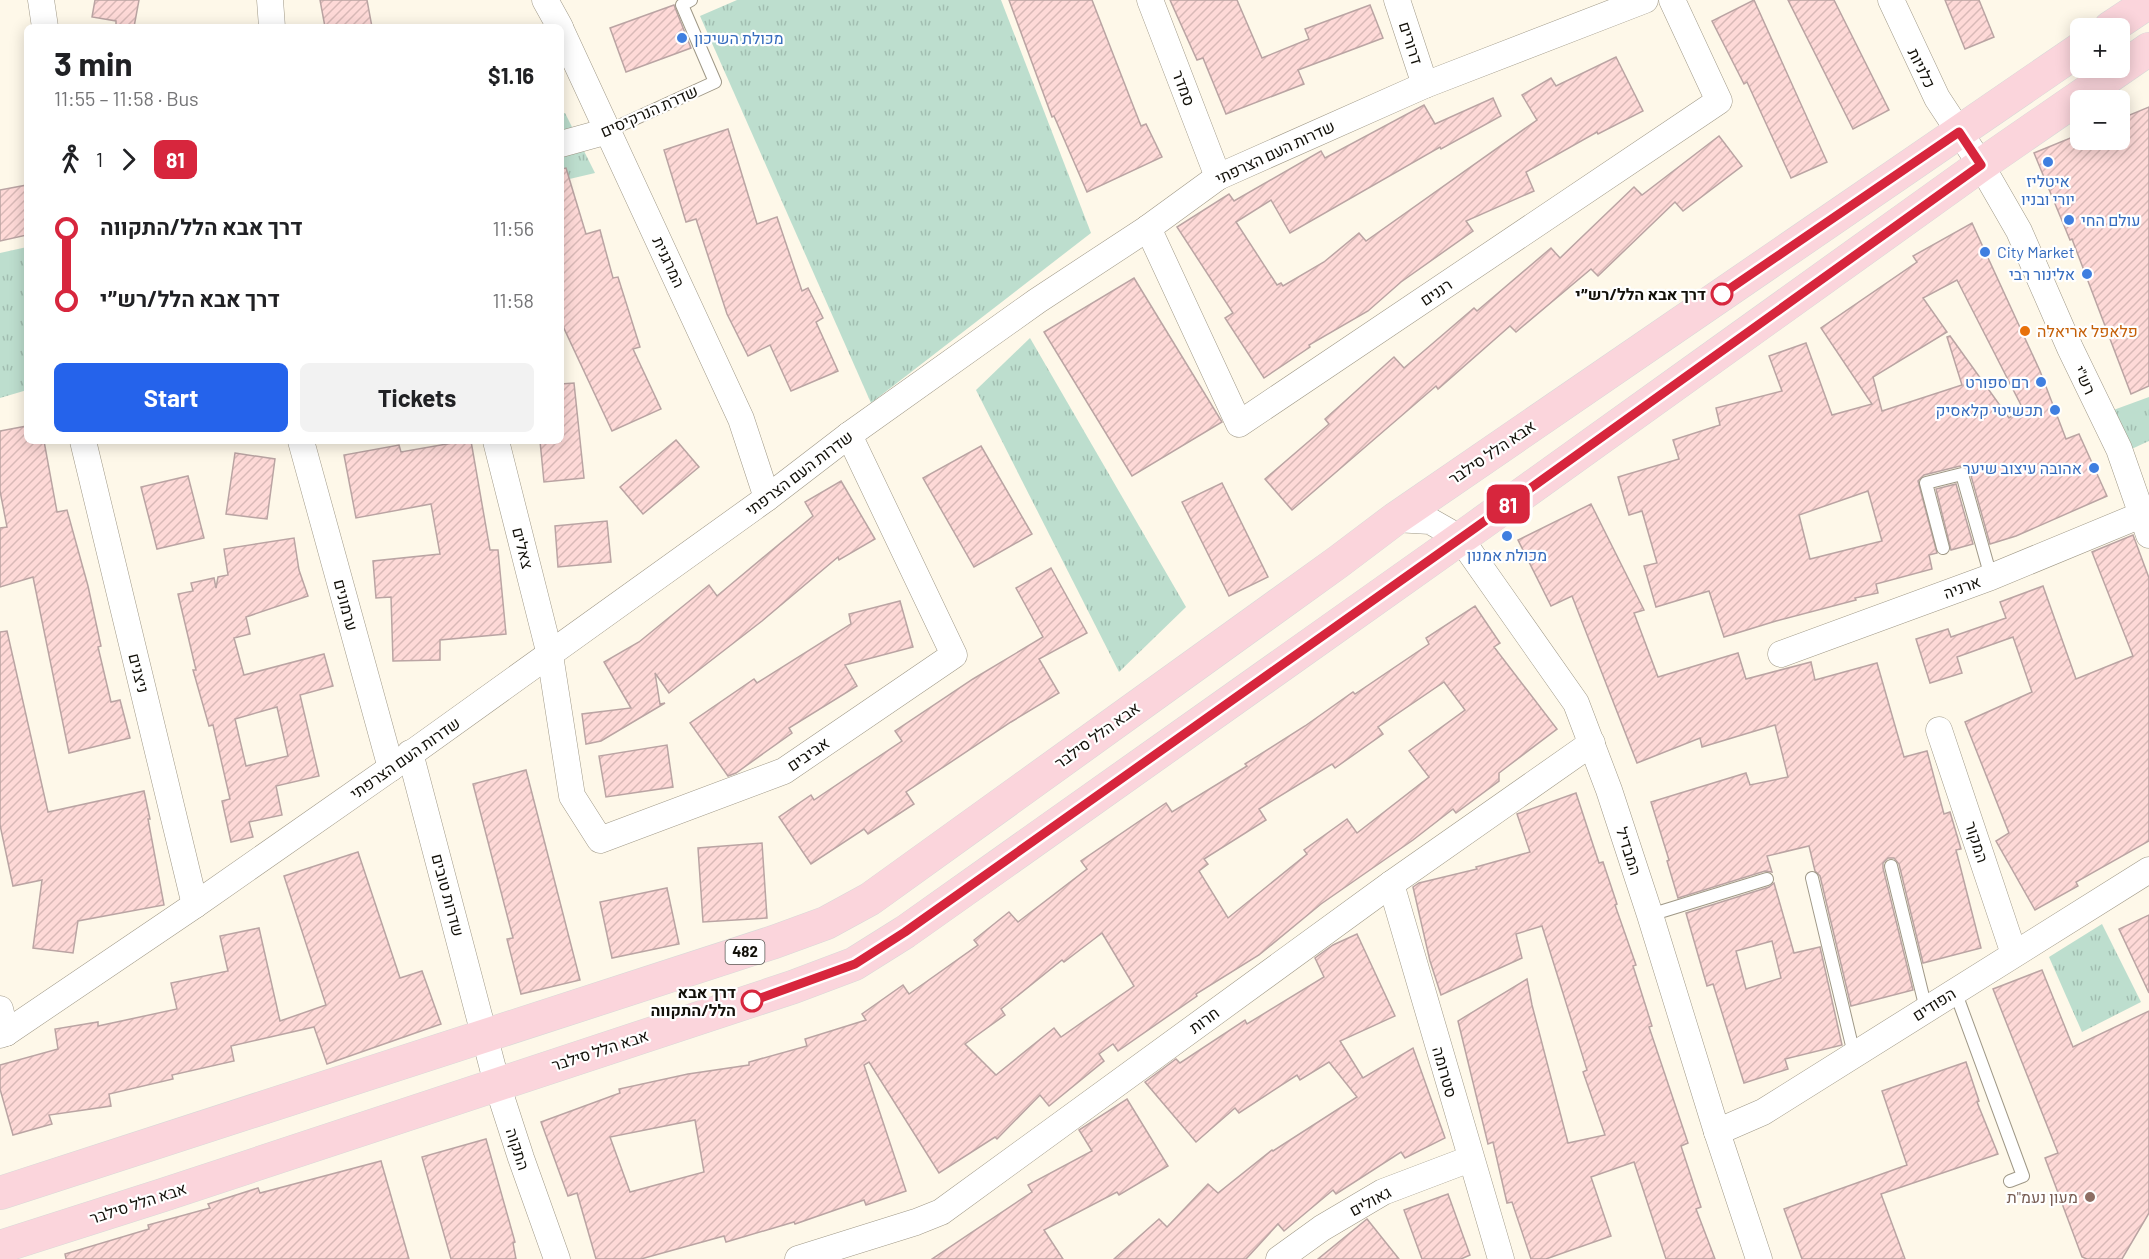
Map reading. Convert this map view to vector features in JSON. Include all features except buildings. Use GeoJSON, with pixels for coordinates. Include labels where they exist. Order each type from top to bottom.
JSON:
{"type":"FeatureCollection","features":[{"type":"Feature","properties":{"kind":"main road"},"geometry":{"type":"LineString","coordinates":[[2125,18],[2149,2]]}},
{"type":"Feature","properties":{"kind":"main road","name":"אבא הלל סילבר"},"geometry":{"type":"LineString","coordinates":[[0,1247],[793,987],[855,964],[905,932],[1981,165],[2149,49]]}},
{"type":"Feature","properties":{"kind":"main road","name":"אבא הלל סילבר"},"geometry":{"type":"LineString","coordinates":[[0,1193],[784,939],[826,923],[870,899],[1395,519],[2070,56]]}},
{"type":"Feature","properties":{"kind":"street"},"geometry":{"type":"LineString","coordinates":[[41,0],[45,24]]}},
{"type":"Feature","properties":{"kind":"street"},"geometry":{"type":"LineString","coordinates":[[270,0],[272,24]]}},
{"type":"Feature","properties":{"kind":"street","name":"המרגנית"},"geometry":{"type":"LineString","coordinates":[[545,0],[558,24]]}},
{"type":"Feature","properties":{"kind":"street","name":"סמדר"},"geometry":{"type":"LineString","coordinates":[[1150,0],[1218,177]]}},
{"type":"Feature","properties":{"kind":"street","name":"דרורים"},"geometry":{"type":"LineString","coordinates":[[1397,0],[1425,85]]}},
{"type":"Feature","properties":{"kind":"street","name":"שדרות העם הצרפתי"},"geometry":{"type":"LineString","coordinates":[[2,1026],[195,905],[550,656],[767,498],[849,435],[1037,301],[1148,228],[1218,177],[1425,85],[1645,0]]}},
{"type":"Feature","properties":{"kind":"street","name":"רננים"},"geometry":{"type":"LineString","coordinates":[[1148,228],[1239,424],[1719,101],[1672,0]]}},
{"type":"Feature","properties":{"kind":"street","name":"כלניות"},"geometry":{"type":"LineString","coordinates":[[1891,0],[1937,98],[1981,165]]}},
{"type":"Feature","properties":{"kind":"street","name":"המרגנית"},"geometry":{"type":"LineString","coordinates":[[564,37],[741,419],[767,498]]}},
{"type":"Feature","properties":{"kind":"street","name":"שדרת הנרקיסים"},"geometry":{"type":"LineString","coordinates":[[564,143],[608,131]]}},
{"type":"Feature","properties":{"kind":"street","name":"רש\"י"},"geometry":{"type":"LineString","coordinates":[[1981,165],[2019,231],[2070,348],[2119,449],[2145,525]]}},
{"type":"Feature","properties":{"kind":"street","name":"אביבים"},"geometry":{"type":"LineString","coordinates":[[550,656],[572,796],[600,840],[784,771],[954,656],[849,435]]}},
{"type":"Feature","properties":{"kind":"street","name":"ניצנים"},"geometry":{"type":"LineString","coordinates":[[84,444],[195,905]]}},
{"type":"Feature","properties":{"kind":"street","name":"ערמונים"},"geometry":{"type":"LineString","coordinates":[[303,444],[400,761]]}},
{"type":"Feature","properties":{"kind":"street","name":"צאלים"},"geometry":{"type":"LineString","coordinates":[[497,444],[550,656]]}},
{"type":"Feature","properties":{"kind":"street","name":"המבדיל"},"geometry":{"type":"LineString","coordinates":[[1395,519],[1430,521],[1460,538],[1576,703],[1592,743],[1650,915],[1759,1259]]}},
{"type":"Feature","properties":{"kind":"street","name":"ארניה"},"geometry":{"type":"LineString","coordinates":[[1781,654],[1991,577],[2145,525]]}},
{"type":"Feature","properties":{"kind":"street","name":"המקור"},"geometry":{"type":"LineString","coordinates":[[1939,730],[2014,954]]}},
{"type":"Feature","properties":{"kind":"street","name":"חרות"},"geometry":{"type":"LineString","coordinates":[[798,1259],[851,1252],[941,1212],[1390,884],[1592,743]]}},
{"type":"Feature","properties":{"kind":"street","name":"שדרות טובים"},"geometry":{"type":"LineString","coordinates":[[400,761],[486,1037]]}},
{"type":"Feature","properties":{"kind":"street","name":"הפודים"},"geometry":{"type":"LineString","coordinates":[[1717,1132],[1763,1112],[2149,870]]}},
{"type":"Feature","properties":{"kind":"street","name":"סטרומה"},"geometry":{"type":"LineString","coordinates":[[1390,884],[1501,1259]]}},
{"type":"Feature","properties":{"kind":"street","name":"התקוה"},"geometry":{"type":"LineString","coordinates":[[486,1037],[497,1084],[557,1259]]}},
{"type":"Feature","properties":{"kind":"street","name":"גאולים"},"geometry":{"type":"LineString","coordinates":[[1279,1259],[1322,1228],[1383,1192],[1470,1159]]}},
{"type":"Feature","properties":{"kind":"lane","name":"שדרת הנרקיסים"},"geometry":{"type":"LineString","coordinates":[[608,131],[715,81],[681,4],[691,0]]}},
{"type":"Feature","properties":{"kind":"lane"},"geometry":{"type":"LineString","coordinates":[[1943,548],[1926,483],[1962,474],[1991,577]]}},
{"type":"Feature","properties":{"kind":"lane"},"geometry":{"type":"LineString","coordinates":[[1891,866],[1926,1009]]}},
{"type":"Feature","properties":{"kind":"lane"},"geometry":{"type":"LineString","coordinates":[[1812,878],[1854,1054]]}},
{"type":"Feature","properties":{"kind":"lane"},"geometry":{"type":"LineString","coordinates":[[1650,915],[1767,879]]}},
{"type":"Feature","properties":{"kind":"lane"},"geometry":{"type":"LineString","coordinates":[[1955,991],[2023,1176],[2010,1181]]}},
{"type":"Feature","properties":{"kind":"green space"},"geometry":{"type":"Polygon","coordinates":[[[737,0],[1001,0],[1091,233],[871,403],[700,16],[737,0]]]}},
{"type":"Feature","properties":{"kind":"green space"},"geometry":{"type":"Polygon","coordinates":[[[565,113],[595,173],[564,180],[565,113]]]}},
{"type":"Feature","properties":{"kind":"green space"},"geometry":{"type":"Polygon","coordinates":[[[24,248],[24,391],[0,398],[0,253],[24,248]]]}},
{"type":"Feature","properties":{"kind":"green space"},"geometry":{"type":"Polygon","coordinates":[[[1030,338],[1186,607],[1119,672],[976,390],[1030,338]]]}},
{"type":"Feature","properties":{"kind":"green space"},"geometry":{"type":"Polygon","coordinates":[[[2149,397],[2149,441],[2125,452],[2108,412],[2149,397]]]}},
{"type":"Feature","properties":{"kind":"green space"},"geometry":{"type":"Polygon","coordinates":[[[2102,924],[2141,1002],[2082,1032],[2049,957],[2102,924]]]}},
{"type":"Feature","properties":{"kind":"bus line","name":"81"},"geometry":{"type":"LineString","coordinates":[[752,1001],[855,964],[905,932],[1475,528],[1981,165],[1959,132],[1722,294]]}},
{"type":"Feature","properties":{"kind":"place","name":"מכולת השיכון"},"geometry":{"type":"Point","coordinates":[682,38]}},
{"type":"Feature","properties":{"kind":"place","name":"איטליז יורי ובניו"},"geometry":{"type":"Point","coordinates":[2048,162]}},
{"type":"Feature","properties":{"kind":"place","name":"עולם החי"},"geometry":{"type":"Point","coordinates":[2069,220]}},
{"type":"Feature","properties":{"kind":"place","name":"City Market"},"geometry":{"type":"Point","coordinates":[1985,252]}},
{"type":"Feature","properties":{"kind":"place","name":"אלינור רבי"},"geometry":{"type":"Point","coordinates":[2087,274]}},
{"type":"Feature","properties":{"kind":"place","name":"דרך אבא הלל/רש״י"},"geometry":{"type":"Point","coordinates":[1722,294]}},
{"type":"Feature","properties":{"kind":"place","name":"פלאפל אריאלה"},"geometry":{"type":"Point","coordinates":[2025,331]}},
{"type":"Feature","properties":{"kind":"place","name":"רם ספורט"},"geometry":{"type":"Point","coordinates":[2041,382]}},
{"type":"Feature","properties":{"kind":"place","name":"תכשיטי קלאסיק"},"geometry":{"type":"Point","coordinates":[2055,410]}},
{"type":"Feature","properties":{"kind":"place","name":"אהובה עיצוב שיער"},"geometry":{"type":"Point","coordinates":[2094,468]}},
{"type":"Feature","properties":{"kind":"place","name":"מכולת אמנון"},"geometry":{"type":"Point","coordinates":[1507,536]}},
{"type":"Feature","properties":{"kind":"place","name":"דרך אבא הלל/התקווה"},"geometry":{"type":"Point","coordinates":[752,1001]}},
{"type":"Feature","properties":{"kind":"place","name":"מעון נעמ\"ת"},"geometry":{"type":"Point","coordinates":[2090,1197]}}]}
